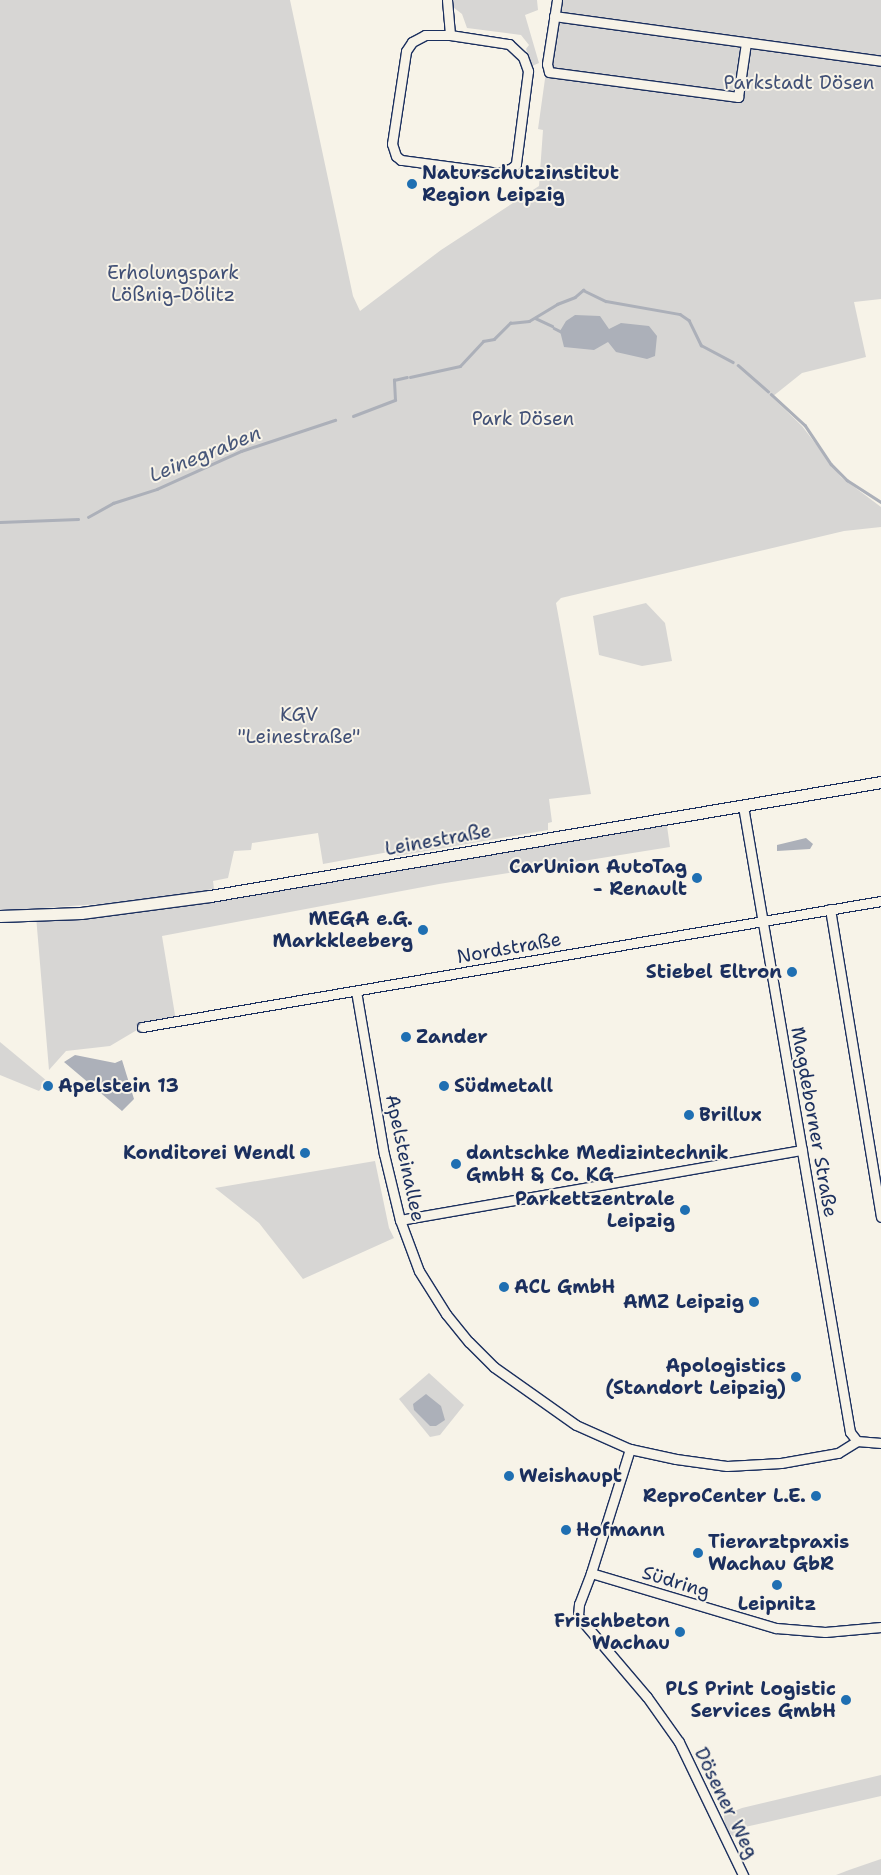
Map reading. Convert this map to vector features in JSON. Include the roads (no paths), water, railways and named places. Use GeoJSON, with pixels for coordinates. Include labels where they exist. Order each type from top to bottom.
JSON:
{"type":"FeatureCollection","features":[{"type":"Feature","properties":{"kind":"main road","name":"Leinestraße"},"geometry":{"type":"LineString","coordinates":[[0,916],[81,914],[210,896],[881,782]]}},
{"type":"Feature","properties":{"kind":"street"},"geometry":{"type":"LineString","coordinates":[[447,0],[450,35]]}},
{"type":"Feature","properties":{"kind":"street"},"geometry":{"type":"LineString","coordinates":[[557,0],[547,64],[549,72],[738,97],[746,43]]}},
{"type":"Feature","properties":{"kind":"street"},"geometry":{"type":"LineString","coordinates":[[554,16],[881,61]]}},
{"type":"Feature","properties":{"kind":"street"},"geometry":{"type":"LineString","coordinates":[[425,34],[450,35],[509,44],[523,57],[528,71],[516,164],[506,172],[401,160],[392,149],[406,51],[412,42],[425,34]]}},
{"type":"Feature","properties":{"kind":"street","name":"Magdeborner Straße"},"geometry":{"type":"LineString","coordinates":[[743,806],[850,1432],[857,1441]]}},
{"type":"Feature","properties":{"kind":"street","name":"Nordstraße"},"geometry":{"type":"LineString","coordinates":[[142,1027],[881,901]]}},
{"type":"Feature","properties":{"kind":"street"},"geometry":{"type":"LineString","coordinates":[[830,910],[881,1217]]}},
{"type":"Feature","properties":{"kind":"street","name":"Apelsteinallee"},"geometry":{"type":"LineString","coordinates":[[356,991],[384,1154],[400,1220],[419,1271],[469,1342],[534,1398],[576,1425],[630,1449],[706,1464],[781,1464],[838,1453],[857,1441]]}},
{"type":"Feature","properties":{"kind":"street"},"geometry":{"type":"LineString","coordinates":[[400,1220],[802,1150]]}},
{"type":"Feature","properties":{"kind":"street"},"geometry":{"type":"LineString","coordinates":[[857,1441],[881,1443]]}},
{"type":"Feature","properties":{"kind":"street"},"geometry":{"type":"LineString","coordinates":[[591,1573],[630,1449]]}},
{"type":"Feature","properties":{"kind":"street","name":"Südring"},"geometry":{"type":"LineString","coordinates":[[591,1573],[776,1628],[825,1632],[881,1627]]}},
{"type":"Feature","properties":{"kind":"street","name":"Dösener Weg"},"geometry":{"type":"LineString","coordinates":[[591,1573],[578,1604],[578,1616],[646,1697],[679,1742],[743,1875]]}},
{"type":"Feature","properties":{"kind":"waterway","name":"Leinegraben"},"geometry":{"type":"LineString","coordinates":[[410,377],[460,366],[483,341],[494,339],[510,323],[529,321],[557,304],[575,297],[583,290],[606,301],[680,314],[689,320],[701,345],[733,362]]}},
{"type":"Feature","properties":{"kind":"waterway"},"geometry":{"type":"LineString","coordinates":[[535,318],[552,326]]}},
{"type":"Feature","properties":{"kind":"waterway"},"geometry":{"type":"LineString","coordinates":[[554,328],[560,331]]}},
{"type":"Feature","properties":{"kind":"waterway","name":"Leinegraben"},"geometry":{"type":"LineString","coordinates":[[738,365],[768,391]]}},
{"type":"Feature","properties":{"kind":"waterway","name":"Leinegraben"},"geometry":{"type":"LineString","coordinates":[[353,416],[395,400],[394,380],[407,377]]}},
{"type":"Feature","properties":{"kind":"waterway","name":"Leinegraben"},"geometry":{"type":"LineString","coordinates":[[771,394],[805,425],[831,464],[847,480],[881,502]]}},
{"type":"Feature","properties":{"kind":"waterway","name":"Leinegraben"},"geometry":{"type":"LineString","coordinates":[[88,517],[113,503],[157,489],[241,451],[335,420]]}},
{"type":"Feature","properties":{"kind":"waterway","name":"Leinegraben"},"geometry":{"type":"LineString","coordinates":[[0,522],[78,519]]}},
{"type":"Feature","properties":{"kind":"place","name":"Naturschutzinstitut Region Leipzig"},"geometry":{"type":"Point","coordinates":[412,184]}},
{"type":"Feature","properties":{"kind":"place","name":"CarUnion AutoTag - Renault"},"geometry":{"type":"Point","coordinates":[697,878]}},
{"type":"Feature","properties":{"kind":"place","name":"MEGA e.G. Markkleeberg"},"geometry":{"type":"Point","coordinates":[423,930]}},
{"type":"Feature","properties":{"kind":"place","name":"Stiebel Eltron"},"geometry":{"type":"Point","coordinates":[792,972]}},
{"type":"Feature","properties":{"kind":"place","name":"Zander"},"geometry":{"type":"Point","coordinates":[406,1037]}},
{"type":"Feature","properties":{"kind":"place","name":"Apelstein 13"},"geometry":{"type":"Point","coordinates":[48,1086]}},
{"type":"Feature","properties":{"kind":"place","name":"Südmetall"},"geometry":{"type":"Point","coordinates":[444,1086]}},
{"type":"Feature","properties":{"kind":"place","name":"Brillux"},"geometry":{"type":"Point","coordinates":[689,1115]}},
{"type":"Feature","properties":{"kind":"place","name":"Konditorei Wendl"},"geometry":{"type":"Point","coordinates":[305,1153]}},
{"type":"Feature","properties":{"kind":"place","name":"dantschke Medizintechnik GmbH & Co. KG"},"geometry":{"type":"Point","coordinates":[456,1164]}},
{"type":"Feature","properties":{"kind":"place","name":"Parkettzentrale Leipzig"},"geometry":{"type":"Point","coordinates":[685,1210]}},
{"type":"Feature","properties":{"kind":"place","name":"ACL GmbH"},"geometry":{"type":"Point","coordinates":[504,1287]}},
{"type":"Feature","properties":{"kind":"place","name":"AMZ Leipzig"},"geometry":{"type":"Point","coordinates":[754,1302]}},
{"type":"Feature","properties":{"kind":"place","name":"Apologistics (Standort Leipzig)"},"geometry":{"type":"Point","coordinates":[796,1377]}},
{"type":"Feature","properties":{"kind":"place","name":"Weishaupt"},"geometry":{"type":"Point","coordinates":[509,1476]}},
{"type":"Feature","properties":{"kind":"place","name":"ReproCenter L.E."},"geometry":{"type":"Point","coordinates":[816,1496]}},
{"type":"Feature","properties":{"kind":"place","name":"Hofmann"},"geometry":{"type":"Point","coordinates":[566,1530]}},
{"type":"Feature","properties":{"kind":"place","name":"Tierarztpraxis Wachau GbR"},"geometry":{"type":"Point","coordinates":[698,1553]}},
{"type":"Feature","properties":{"kind":"place","name":"Leipnitz"},"geometry":{"type":"Point","coordinates":[777,1585]}},
{"type":"Feature","properties":{"kind":"place","name":"Frischbeton Wachau"},"geometry":{"type":"Point","coordinates":[680,1632]}},
{"type":"Feature","properties":{"kind":"place","name":"PLS Print Logistic Services GmbH"},"geometry":{"type":"Point","coordinates":[846,1700]}},
{"type":"Feature","properties":{"kind":"park label","name":"Parkstadt Dösen"},"geometry":{"type":"Point","coordinates":[799,83]}},
{"type":"Feature","properties":{"kind":"park label","name":"Erholungspark Lößnig-Dölitz"},"geometry":{"type":"Point","coordinates":[173,284]}},
{"type":"Feature","properties":{"kind":"park label","name":"Park Dösen"},"geometry":{"type":"Point","coordinates":[523,419]}},
{"type":"Feature","properties":{"kind":"park label","name":"KGV \"Leinestraße\""},"geometry":{"type":"Point","coordinates":[299,726]}}]}
